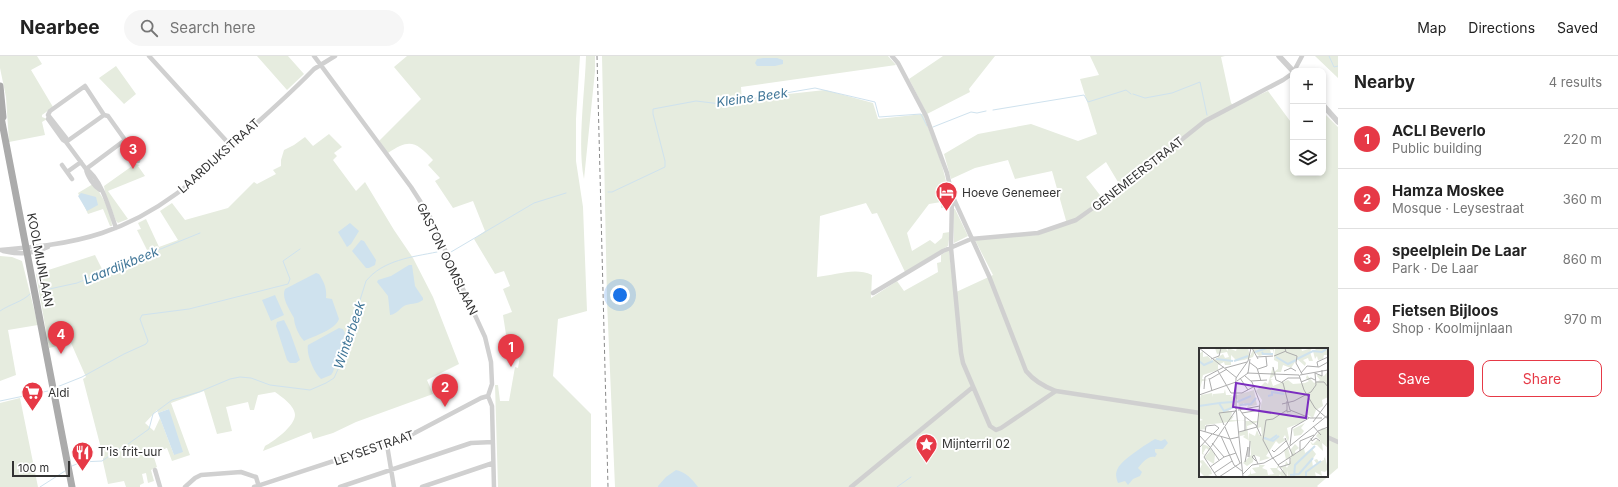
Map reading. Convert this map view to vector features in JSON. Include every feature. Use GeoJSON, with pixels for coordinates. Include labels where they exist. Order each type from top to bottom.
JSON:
{"type":"FeatureCollection","features":[{"type":"Feature","properties":{"kind":"main road","name":"KOOLMIJNLAAN"},"geometry":{"type":"LineString","coordinates":[[0,86],[3,104],[4,131]]}},
{"type":"Feature","properties":{"kind":"main road","name":"KOOLMIJNLAAN"},"geometry":{"type":"LineString","coordinates":[[0,112],[72,487]]}},
{"type":"Feature","properties":{"kind":"street"},"geometry":{"type":"LineString","coordinates":[[149,56],[232,146]]}},
{"type":"Feature","properties":{"kind":"street","name":"GASTON OOMSLAAN"},"geometry":{"type":"LineString","coordinates":[[314,56],[411,187],[429,215],[485,337],[491,362],[492,384],[488,396]]}},
{"type":"Feature","properties":{"kind":"street","name":"LAARDIJKSTRAAT"},"geometry":{"type":"LineString","coordinates":[[27,251],[34,253],[51,246],[93,236],[116,228],[143,215],[172,198],[198,178],[309,74],[335,56]]}},
{"type":"Feature","properties":{"kind":"street"},"geometry":{"type":"LineString","coordinates":[[892,56],[898,63],[926,116],[947,173],[952,196],[989,276],[1026,371],[1037,382],[1056,391],[1199,413]]}},
{"type":"Feature","properties":{"kind":"street"},"geometry":{"type":"LineString","coordinates":[[1279,56],[1290,69]]}},
{"type":"Feature","properties":{"kind":"street"},"geometry":{"type":"LineString","coordinates":[[1295,68],[1302,56]]}},
{"type":"Feature","properties":{"kind":"street","name":"GENEMEERSTRAAT"},"geometry":{"type":"LineString","coordinates":[[873,293],[951,248],[971,239],[1001,235],[1038,233],[1076,220],[1121,188],[1205,121],[1290,75]]}},
{"type":"Feature","properties":{"kind":"street"},"geometry":{"type":"LineString","coordinates":[[116,228],[99,185],[90,171],[63,140],[48,119],[50,111],[85,86],[104,115],[108,116],[138,158],[138,161]]}},
{"type":"Feature","properties":{"kind":"street"},"geometry":{"type":"LineString","coordinates":[[1326,108],[1338,122]]}},
{"type":"Feature","properties":{"kind":"street"},"geometry":{"type":"LineString","coordinates":[[66,142],[104,115]]}},
{"type":"Feature","properties":{"kind":"street"},"geometry":{"type":"LineString","coordinates":[[86,168],[125,140]]}},
{"type":"Feature","properties":{"kind":"street"},"geometry":{"type":"LineString","coordinates":[[67,172],[81,162]]}},
{"type":"Feature","properties":{"kind":"street"},"geometry":{"type":"LineString","coordinates":[[62,165],[72,179]]}},
{"type":"Feature","properties":{"kind":"street"},"geometry":{"type":"LineString","coordinates":[[952,196],[951,248],[961,353],[973,387],[990,426],[996,430],[1001,428],[1056,391]]}},
{"type":"Feature","properties":{"kind":"street"},"geometry":{"type":"LineString","coordinates":[[0,250],[27,251]]}},
{"type":"Feature","properties":{"kind":"street"},"geometry":{"type":"LineString","coordinates":[[851,487],[973,387]]}},
{"type":"Feature","properties":{"kind":"street"},"geometry":{"type":"LineString","coordinates":[[488,396],[492,406],[494,487]]}},
{"type":"Feature","properties":{"kind":"street","name":"LEYSESTRAAT"},"geometry":{"type":"LineString","coordinates":[[254,487],[387,444],[419,432],[481,398],[488,396]]}},
{"type":"Feature","properties":{"kind":"street"},"geometry":{"type":"LineString","coordinates":[[1328,438],[1338,442]]}},
{"type":"Feature","properties":{"kind":"street"},"geometry":{"type":"LineString","coordinates":[[340,487],[471,443],[493,442]]}},
{"type":"Feature","properties":{"kind":"street"},"geometry":{"type":"LineString","coordinates":[[387,444],[394,487]]}},
{"type":"Feature","properties":{"kind":"street"},"geometry":{"type":"LineString","coordinates":[[422,487],[493,463]]}},
{"type":"Feature","properties":{"kind":"street"},"geometry":{"type":"LineString","coordinates":[[155,470],[160,487]]}},
{"type":"Feature","properties":{"kind":"street"},"geometry":{"type":"LineString","coordinates":[[185,487],[201,475],[241,472],[256,477],[259,486]]}},
{"type":"Feature","properties":{"kind":"shaded area"},"geometry":{"type":"Polygon","coordinates":[[[0,56],[37,56],[42,64],[31,70],[53,107],[42,115],[42,117],[47,119],[42,122],[45,135],[9,142],[6,97],[0,68],[0,56]]]}},
{"type":"Feature","properties":{"kind":"shaded area"},"geometry":{"type":"Polygon","coordinates":[[[257,56],[288,56],[304,74],[287,90],[257,56]]]}},
{"type":"Feature","properties":{"kind":"shaded area"},"geometry":{"type":"Polygon","coordinates":[[[407,56],[580,56],[576,119],[576,161],[583,207],[587,311],[558,319],[553,376],[591,414],[591,487],[498,487],[495,385],[498,385],[500,401],[509,401],[515,367],[518,368],[521,350],[519,346],[523,344],[518,339],[507,341],[503,315],[512,312],[503,289],[510,286],[504,271],[495,274],[474,239],[485,231],[473,201],[453,208],[435,181],[440,178],[428,165],[433,160],[422,149],[412,144],[407,144],[402,145],[388,153],[379,141],[421,99],[394,67],[407,56]]]}},
{"type":"Feature","properties":{"kind":"shaded area"},"geometry":{"type":"Polygon","coordinates":[[[586,56],[595,56],[595,71],[584,179],[581,135],[586,56]]]}},
{"type":"Feature","properties":{"kind":"shaded area"},"geometry":{"type":"Polygon","coordinates":[[[602,56],[888,56],[896,65],[741,87],[742,102],[779,95],[825,90],[873,103],[878,119],[923,114],[944,171],[949,207],[941,208],[941,202],[929,204],[907,233],[912,251],[930,240],[935,244],[942,238],[943,233],[950,232],[948,246],[905,272],[877,213],[872,214],[866,203],[820,216],[817,277],[845,272],[859,272],[872,275],[871,298],[897,281],[904,291],[938,272],[937,263],[941,262],[941,255],[949,250],[954,293],[993,275],[975,240],[1038,235],[1067,224],[1052,171],[1015,179],[1008,160],[975,168],[951,179],[944,154],[978,134],[1031,124],[1078,141],[1097,134],[1080,79],[1099,75],[1090,56],[1225,56],[1221,57],[1231,103],[1234,106],[1268,91],[1290,121],[1290,176],[1326,176],[1326,115],[1338,127],[1338,468],[1328,477],[1328,348],[1199,348],[1199,477],[1328,477],[1317,486],[1318,487],[615,487],[607,301],[602,56]],[[1106,162],[1086,177],[1103,199],[1121,187],[1106,162]]]}},
{"type":"Feature","properties":{"kind":"shaded area"},"geometry":{"type":"Polygon","coordinates":[[[943,56],[995,56],[969,89],[970,92],[927,114],[909,79],[943,56]]]}},
{"type":"Feature","properties":{"kind":"shaded area"},"geometry":{"type":"Polygon","coordinates":[[[1315,56],[1338,56],[1338,78],[1315,56]]]}},
{"type":"Feature","properties":{"kind":"shaded area"},"geometry":{"type":"Polygon","coordinates":[[[116,66],[136,94],[124,104],[99,78],[116,66]]]}},
{"type":"Feature","properties":{"kind":"shaded area"},"geometry":{"type":"Polygon","coordinates":[[[329,134],[342,147],[334,153],[337,156],[333,160],[356,191],[365,182],[413,258],[433,297],[459,364],[427,380],[433,394],[356,422],[333,433],[313,439],[311,432],[263,451],[265,446],[288,429],[294,419],[295,415],[293,408],[288,402],[275,392],[258,395],[254,410],[250,410],[248,402],[226,407],[232,431],[217,434],[204,391],[171,403],[190,455],[172,461],[167,448],[162,450],[155,447],[151,448],[157,467],[151,470],[154,481],[148,483],[146,473],[142,474],[144,483],[140,485],[140,487],[126,487],[124,481],[108,484],[103,456],[83,379],[86,377],[71,343],[49,348],[36,274],[95,255],[104,273],[143,256],[145,261],[151,258],[137,230],[141,229],[138,223],[146,219],[159,247],[178,240],[160,211],[172,203],[185,220],[228,208],[254,182],[257,184],[276,174],[273,170],[281,166],[284,150],[305,137],[313,146],[329,134]],[[169,409],[158,413],[157,410],[145,423],[154,431],[160,418],[174,455],[169,409]]]}},
{"type":"Feature","properties":{"kind":"shaded area"},"geometry":{"type":"Polygon","coordinates":[[[135,164],[140,165],[138,166],[145,176],[108,191],[128,219],[118,223],[104,186],[135,164]]]}},
{"type":"Feature","properties":{"kind":"shaded area"},"geometry":{"type":"Polygon","coordinates":[[[93,184],[106,204],[112,221],[112,226],[110,226],[103,209],[88,214],[78,193],[93,184]]]}},
{"type":"Feature","properties":{"kind":"shaded area"},"geometry":{"type":"Polygon","coordinates":[[[953,209],[955,209],[968,236],[954,243],[953,209]]]}},
{"type":"Feature","properties":{"kind":"shaded area"},"geometry":{"type":"Polygon","coordinates":[[[0,256],[12,257],[22,261],[38,325],[8,330],[16,375],[0,381],[0,256]]]}},
{"type":"Feature","properties":{"kind":"shaded area"},"geometry":{"type":"Polygon","coordinates":[[[20,398],[38,487],[0,487],[0,403],[20,398]]]}},
{"type":"Feature","properties":{"kind":"water"},"geometry":{"type":"Polygon","coordinates":[[[777,58],[783,60],[783,64],[775,66],[757,66],[755,63],[757,59],[777,58]]]}},
{"type":"Feature","properties":{"kind":"water"},"geometry":{"type":"Polygon","coordinates":[[[81,193],[96,197],[98,205],[87,211],[78,196],[81,193]]]}},
{"type":"Feature","properties":{"kind":"water"},"geometry":{"type":"Polygon","coordinates":[[[350,223],[359,231],[351,244],[347,247],[338,232],[350,223]]]}},
{"type":"Feature","properties":{"kind":"water"},"geometry":{"type":"Polygon","coordinates":[[[361,240],[364,241],[376,260],[375,265],[369,268],[366,268],[352,251],[361,240]]]}},
{"type":"Feature","properties":{"kind":"water"},"geometry":{"type":"Polygon","coordinates":[[[409,265],[412,265],[415,286],[423,300],[418,303],[404,306],[396,313],[390,315],[388,296],[377,282],[378,280],[391,276],[409,265]]]}},
{"type":"Feature","properties":{"kind":"water"},"geometry":{"type":"Polygon","coordinates":[[[316,273],[319,274],[324,282],[326,288],[326,298],[332,299],[339,319],[337,323],[329,329],[304,341],[297,330],[294,318],[285,300],[284,293],[285,289],[316,273]]]}},
{"type":"Feature","properties":{"kind":"water"},"geometry":{"type":"Polygon","coordinates":[[[275,295],[284,315],[271,321],[262,300],[275,295]]]}},
{"type":"Feature","properties":{"kind":"water"},"geometry":{"type":"Polygon","coordinates":[[[284,320],[300,360],[296,363],[290,363],[287,360],[276,326],[277,322],[284,320]]]}},
{"type":"Feature","properties":{"kind":"water"},"geometry":{"type":"Polygon","coordinates":[[[339,328],[343,329],[345,333],[333,372],[331,375],[321,379],[311,363],[308,353],[308,345],[339,328]]]}},
{"type":"Feature","properties":{"kind":"water"},"geometry":{"type":"Polygon","coordinates":[[[169,409],[183,452],[174,455],[158,413],[169,409]]]}},
{"type":"Feature","properties":{"kind":"water"},"geometry":{"type":"Polygon","coordinates":[[[1155,439],[1161,441],[1165,439],[1168,443],[1163,449],[1155,449],[1157,454],[1155,457],[1148,458],[1141,464],[1138,468],[1142,472],[1140,476],[1133,479],[1128,485],[1125,481],[1118,483],[1116,474],[1121,464],[1135,452],[1155,439]]]}},
{"type":"Feature","properties":{"kind":"water"},"geometry":{"type":"Polygon","coordinates":[[[676,470],[683,472],[698,487],[658,487],[666,477],[676,470]]]}},
{"type":"Feature","properties":{"kind":"waterway","name":"Kleine Beek"},"geometry":{"type":"LineString","coordinates":[[1329,56],[1334,67],[1338,66]]}},
{"type":"Feature","properties":{"kind":"waterway","name":"Kleine Beek"},"geometry":{"type":"LineString","coordinates":[[1133,94],[1145,98],[1172,93],[1200,82],[1207,115]]}},
{"type":"Feature","properties":{"kind":"waterway","name":"Kleine Beek"},"geometry":{"type":"LineString","coordinates":[[608,192],[612,192],[665,167],[665,161],[653,109],[696,101],[721,104],[815,88],[875,102],[879,117],[921,114],[927,126]]}},
{"type":"Feature","properties":{"kind":"waterway","name":"Kleine Beek"},"geometry":{"type":"LineString","coordinates":[[993,110],[1084,95],[1088,102],[1126,90],[1131,94]]}},
{"type":"Feature","properties":{"kind":"waterway","name":"Kleine Beek"},"geometry":{"type":"LineString","coordinates":[[933,127],[971,112],[977,113],[986,111]]}},
{"type":"Feature","properties":{"kind":"waterway","name":"Kleine Beek"},"geometry":{"type":"LineString","coordinates":[[451,252],[534,203],[566,193]]}},
{"type":"Feature","properties":{"kind":"waterway","name":"Laardijkbeek"},"geometry":{"type":"LineString","coordinates":[[40,291],[77,283],[200,233]]}},
{"type":"Feature","properties":{"kind":"waterway"},"geometry":{"type":"LineString","coordinates":[[57,387],[82,377],[146,344],[148,341],[140,319],[142,315],[189,309],[288,284],[290,279],[283,261],[300,249]]}},
{"type":"Feature","properties":{"kind":"waterway","name":"Winterbeek"},"geometry":{"type":"LineString","coordinates":[[128,444],[149,429],[153,414],[172,400],[199,392],[230,379],[240,377],[251,378],[270,385],[310,390],[326,383],[334,378],[339,367],[366,281],[381,268],[398,260],[437,252]]}},
{"type":"Feature","properties":{"kind":"waterway","name":"Laardijkbeek"},"geometry":{"type":"LineString","coordinates":[[0,311],[30,294]]}},
{"type":"Feature","properties":{"kind":"waterway"},"geometry":{"type":"LineString","coordinates":[[0,401],[48,391]]}},
{"type":"Feature","properties":{"kind":"waterway","name":"Winterbeek"},"geometry":{"type":"LineString","coordinates":[[72,466],[81,462],[102,461],[125,445]]}},
{"type":"Feature","properties":{"kind":"waterway","name":"Kleine Beek"},"geometry":{"type":"LineString","coordinates":[[40,487],[65,471]]}},
{"type":"Feature","properties":{"kind":"waterway"},"geometry":{"type":"LineString","coordinates":[[897,487],[911,477]]}},
{"type":"Feature","properties":{"kind":"railway"},"geometry":{"type":"LineString","coordinates":[[597,56],[608,487]]}},
{"type":"Feature","properties":{"kind":"place","name":"speelplein De Laar"},"geometry":{"type":"Point","coordinates":[133,169]}},
{"type":"Feature","properties":{"kind":"place","name":"Hoeve Genemeer"},"geometry":{"type":"Point","coordinates":[946,212]}},
{"type":"Feature","properties":{"kind":"place","name":"Fietsen Bijloos"},"geometry":{"type":"Point","coordinates":[61,354]}},
{"type":"Feature","properties":{"kind":"place","name":"ACLI Beverlo"},"geometry":{"type":"Point","coordinates":[511,367]}},
{"type":"Feature","properties":{"kind":"place","name":"Hamza Moskee"},"geometry":{"type":"Point","coordinates":[445,407]}},
{"type":"Feature","properties":{"kind":"place","name":"Aldi"},"geometry":{"type":"Point","coordinates":[33,412]}},
{"type":"Feature","properties":{"kind":"place","name":"Mijnterril 02"},"geometry":{"type":"Point","coordinates":[927,464]}},
{"type":"Feature","properties":{"kind":"place","name":"T'is frit-uur"},"geometry":{"type":"Point","coordinates":[82,472]}}]}
